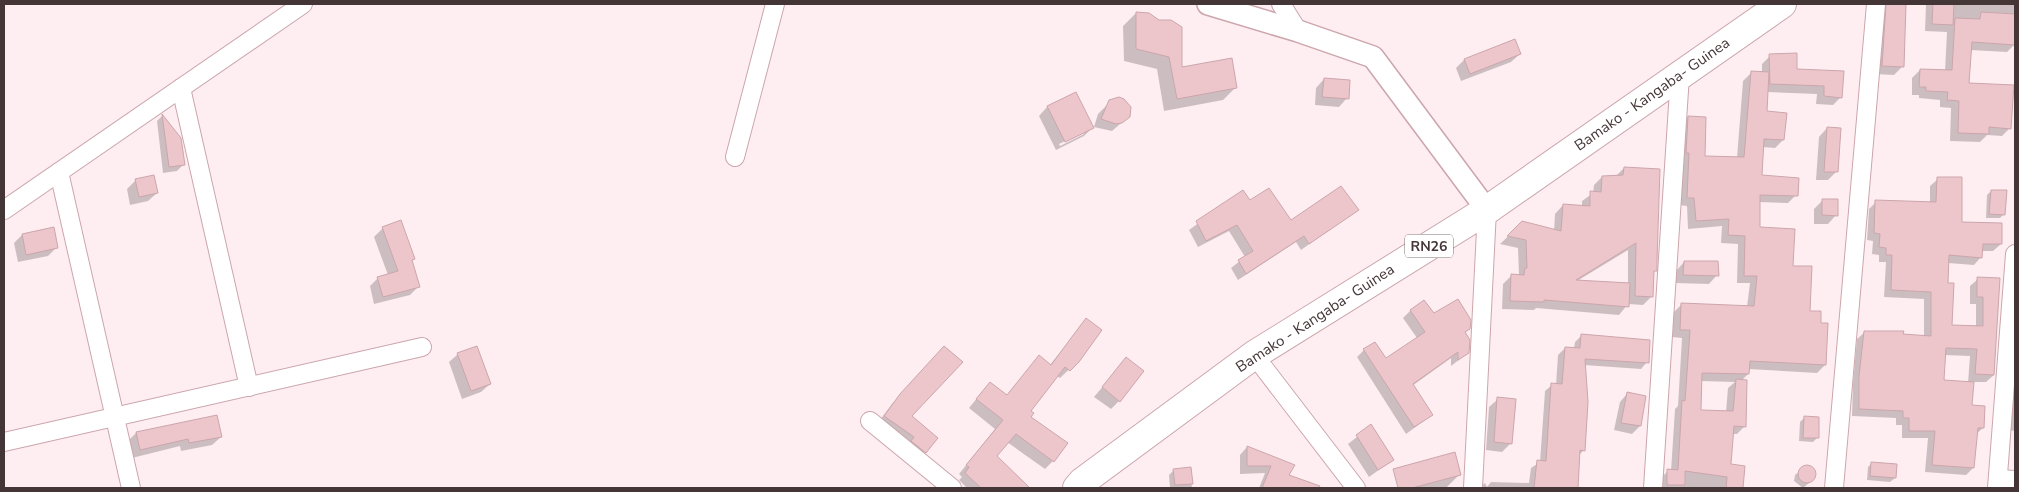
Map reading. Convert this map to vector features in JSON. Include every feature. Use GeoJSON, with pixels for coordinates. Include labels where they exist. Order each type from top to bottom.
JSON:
{"type":"FeatureCollection","features":[{"type":"Feature","properties":{"kind":"main road","name":"Bamako - Kangaba- Guinea"},"geometry":{"type":"LineString","coordinates":[[1077,488],[1082,482],[1254,355],[1487,210],[1782,4]]}},
{"type":"Feature","properties":{"kind":"street"},"geometry":{"type":"LineString","coordinates":[[4,210],[303,4]]}},
{"type":"Feature","properties":{"kind":"street"},"geometry":{"type":"LineString","coordinates":[[735,157],[775,4]]}},
{"type":"Feature","properties":{"kind":"street"},"geometry":{"type":"LineString","coordinates":[[1208,4],[1298,31],[1373,57],[1487,210],[1473,488]]}},
{"type":"Feature","properties":{"kind":"street"},"geometry":{"type":"LineString","coordinates":[[1281,4],[1298,31]]}},
{"type":"Feature","properties":{"kind":"street"},"geometry":{"type":"LineString","coordinates":[[1834,488],[1876,4]]}},
{"type":"Feature","properties":{"kind":"street"},"geometry":{"type":"LineString","coordinates":[[1653,488],[1680,75]]}},
{"type":"Feature","properties":{"kind":"street"},"geometry":{"type":"LineString","coordinates":[[181,88],[249,387]]}},
{"type":"Feature","properties":{"kind":"street"},"geometry":{"type":"LineString","coordinates":[[59,172],[131,488]]}},
{"type":"Feature","properties":{"kind":"street"},"geometry":{"type":"LineString","coordinates":[[2004,483],[2015,254]]}},
{"type":"Feature","properties":{"kind":"street"},"geometry":{"type":"LineString","coordinates":[[4,442],[422,347]]}},
{"type":"Feature","properties":{"kind":"street"},"geometry":{"type":"LineString","coordinates":[[1254,355],[1356,488]]}},
{"type":"Feature","properties":{"kind":"street"},"geometry":{"type":"LineString","coordinates":[[870,421],[952,488]]}},
{"type":"Feature","properties":{"kind":"building"},"geometry":{"type":"Polygon","coordinates":[[[1886,4],[1906,4],[1904,67],[1882,66],[1886,4]]]}},
{"type":"Feature","properties":{"kind":"building"},"geometry":{"type":"Polygon","coordinates":[[[1933,4],[1954,4],[1953,25],[1932,24],[1933,4]]]}},
{"type":"Feature","properties":{"kind":"building"},"geometry":{"type":"Polygon","coordinates":[[[1136,12],[1149,13],[1159,20],[1171,20],[1182,27],[1182,67],[1232,58],[1237,88],[1177,99],[1169,57],[1136,49],[1136,12]]]}},
{"type":"Feature","properties":{"kind":"building"},"geometry":{"type":"Polygon","coordinates":[[[1981,12],[2015,14],[2015,45],[1972,42],[1969,83],[2014,85],[2011,129],[1989,127],[1989,134],[1958,133],[1959,101],[1947,100],[1948,92],[1926,91],[1926,87],[1919,87],[1920,69],[1952,70],[1955,18],[1980,19],[1981,12]]]}},
{"type":"Feature","properties":{"kind":"building"},"geometry":{"type":"Polygon","coordinates":[[[1515,39],[1521,54],[1470,74],[1464,59],[1515,39]]]}},
{"type":"Feature","properties":{"kind":"building"},"geometry":{"type":"Polygon","coordinates":[[[1797,53],[1797,69],[1844,71],[1842,98],[1824,96],[1824,86],[1770,84],[1769,54],[1797,53]]]}},
{"type":"Feature","properties":{"kind":"building"},"geometry":{"type":"Polygon","coordinates":[[[1751,71],[1769,72],[1767,111],[1787,113],[1784,140],[1764,139],[1762,175],[1799,178],[1798,196],[1760,195],[1760,227],[1795,229],[1793,266],[1812,266],[1810,311],[1821,311],[1821,323],[1828,323],[1826,365],[1750,361],[1749,374],[1702,373],[1701,410],[1733,411],[1736,379],[1747,380],[1746,427],[1734,426],[1731,464],[1745,466],[1743,488],[1726,488],[1727,477],[1685,471],[1685,485],[1667,485],[1667,469],[1678,470],[1682,400],[1685,401],[1690,330],[1680,330],[1681,303],[1754,306],[1757,276],[1744,276],[1745,236],[1728,235],[1729,219],[1696,221],[1694,198],[1687,198],[1689,153],[1686,153],[1688,116],[1706,117],[1705,156],[1744,157],[1751,71]]]}},
{"type":"Feature","properties":{"kind":"building"},"geometry":{"type":"Polygon","coordinates":[[[1324,78],[1350,80],[1349,99],[1322,97],[1324,78]]]}},
{"type":"Feature","properties":{"kind":"building"},"geometry":{"type":"Polygon","coordinates":[[[1076,92],[1094,128],[1065,142],[1047,106],[1076,92]]]}},
{"type":"Feature","properties":{"kind":"building"},"geometry":{"type":"Polygon","coordinates":[[[1119,97],[1124,99],[1131,107],[1130,117],[1122,123],[1116,124],[1101,119],[1109,100],[1119,97]]]}},
{"type":"Feature","properties":{"kind":"building"},"geometry":{"type":"Polygon","coordinates":[[[162,114],[181,138],[185,165],[169,167],[162,114]]]}},
{"type":"Feature","properties":{"kind":"building"},"geometry":{"type":"Polygon","coordinates":[[[1827,127],[1841,128],[1838,172],[1824,172],[1827,127]]]}},
{"type":"Feature","properties":{"kind":"building"},"geometry":{"type":"Polygon","coordinates":[[[1624,167],[1660,169],[1657,271],[1654,271],[1653,297],[1635,296],[1636,243],[1576,280],[1630,283],[1629,307],[1544,300],[1544,302],[1510,301],[1511,274],[1524,275],[1525,268],[1527,268],[1526,240],[1507,236],[1522,221],[1561,231],[1563,204],[1590,206],[1590,191],[1601,192],[1602,176],[1623,175],[1624,167]]]}},
{"type":"Feature","properties":{"kind":"building"},"geometry":{"type":"Polygon","coordinates":[[[154,175],[158,193],[139,197],[135,179],[154,175]]]}},
{"type":"Feature","properties":{"kind":"building"},"geometry":{"type":"Polygon","coordinates":[[[1937,177],[1962,177],[1962,222],[2002,223],[2002,244],[1983,244],[1982,258],[1949,255],[1948,283],[1954,283],[1952,325],[1983,326],[1983,297],[1977,297],[1977,277],[2000,278],[1994,375],[1975,374],[1977,349],[1946,348],[1944,380],[1974,382],[1972,405],[1985,406],[1984,428],[1978,428],[1974,468],[1932,465],[1935,431],[1909,431],[1909,418],[1903,418],[1903,411],[1859,409],[1859,376],[1864,331],[1904,331],[1903,334],[1931,336],[1931,292],[1891,290],[1892,255],[1886,255],[1886,248],[1879,247],[1880,234],[1874,233],[1875,200],[1936,202],[1937,177]]]}},
{"type":"Feature","properties":{"kind":"building"},"geometry":{"type":"Polygon","coordinates":[[[1341,186],[1359,210],[1309,244],[1304,236],[1246,274],[1238,260],[1253,251],[1237,225],[1206,241],[1196,221],[1243,190],[1250,200],[1269,188],[1291,220],[1341,186]]]}},
{"type":"Feature","properties":{"kind":"building"},"geometry":{"type":"Polygon","coordinates":[[[1991,190],[2007,190],[2005,215],[1989,214],[1991,190]]]}},
{"type":"Feature","properties":{"kind":"building"},"geometry":{"type":"Polygon","coordinates":[[[1822,199],[1838,199],[1838,216],[1822,215],[1822,199]]]}},
{"type":"Feature","properties":{"kind":"building"},"geometry":{"type":"Polygon","coordinates":[[[401,220],[415,259],[412,260],[420,287],[383,297],[377,277],[398,271],[382,227],[401,220]]]}},
{"type":"Feature","properties":{"kind":"building"},"geometry":{"type":"Polygon","coordinates":[[[54,227],[58,248],[26,255],[22,234],[54,227]]]}},
{"type":"Feature","properties":{"kind":"building"},"geometry":{"type":"Polygon","coordinates":[[[1684,261],[1718,261],[1719,276],[1683,275],[1684,261]]]}},
{"type":"Feature","properties":{"kind":"building"},"geometry":{"type":"Polygon","coordinates":[[[1458,299],[1471,320],[1470,329],[1465,332],[1470,340],[1469,353],[1458,360],[1458,352],[1413,384],[1433,415],[1414,427],[1363,349],[1375,342],[1386,358],[1425,332],[1410,310],[1424,300],[1434,313],[1458,299]]]}},
{"type":"Feature","properties":{"kind":"building"},"geometry":{"type":"Polygon","coordinates":[[[1086,318],[1102,330],[1079,362],[1070,371],[1065,367],[1031,411],[1034,413],[1031,417],[1068,443],[1054,462],[1016,434],[997,456],[1030,488],[981,488],[965,473],[969,467],[966,465],[1003,420],[976,399],[990,382],[1007,395],[1039,355],[1051,365],[1086,318]]]}},
{"type":"Feature","properties":{"kind":"building"},"geometry":{"type":"Polygon","coordinates":[[[1581,334],[1650,340],[1649,363],[1585,359],[1588,402],[1585,451],[1580,450],[1578,488],[1534,488],[1537,460],[1546,461],[1551,383],[1562,384],[1565,347],[1580,348],[1581,334]]]}},
{"type":"Feature","properties":{"kind":"building"},"geometry":{"type":"Polygon","coordinates":[[[477,346],[491,384],[471,391],[457,353],[477,346]]]}},
{"type":"Feature","properties":{"kind":"building"},"geometry":{"type":"Polygon","coordinates":[[[944,346],[963,362],[912,416],[938,438],[926,453],[911,441],[914,437],[884,416],[900,394],[944,346]]]}},
{"type":"Feature","properties":{"kind":"building"},"geometry":{"type":"Polygon","coordinates":[[[1126,357],[1144,371],[1120,402],[1102,387],[1126,357]]]}},
{"type":"Feature","properties":{"kind":"building"},"geometry":{"type":"Polygon","coordinates":[[[1627,392],[1646,396],[1641,426],[1621,423],[1627,392]]]}},
{"type":"Feature","properties":{"kind":"building"},"geometry":{"type":"Polygon","coordinates":[[[1497,397],[1516,399],[1512,444],[1494,442],[1497,397]]]}},
{"type":"Feature","properties":{"kind":"building"},"geometry":{"type":"Polygon","coordinates":[[[217,415],[222,437],[189,443],[188,439],[140,450],[136,432],[217,415]]]}},
{"type":"Feature","properties":{"kind":"building"},"geometry":{"type":"Polygon","coordinates":[[[1804,416],[1819,417],[1819,438],[1803,438],[1804,416]]]}},
{"type":"Feature","properties":{"kind":"building"},"geometry":{"type":"Polygon","coordinates":[[[1371,424],[1394,460],[1378,470],[1356,435],[1371,424]]]}},
{"type":"Feature","properties":{"kind":"building"},"geometry":{"type":"Polygon","coordinates":[[[1247,446],[1295,465],[1289,475],[1320,486],[1319,488],[1262,488],[1271,466],[1247,466],[1247,446]]]}},
{"type":"Feature","properties":{"kind":"building"},"geometry":{"type":"Polygon","coordinates":[[[1455,452],[1461,475],[1412,488],[1398,488],[1393,469],[1455,452]]]}},
{"type":"Feature","properties":{"kind":"building"},"geometry":{"type":"Polygon","coordinates":[[[1871,462],[1897,464],[1896,478],[1870,476],[1871,462]]]}},
{"type":"Feature","properties":{"kind":"building"},"geometry":{"type":"Polygon","coordinates":[[[1803,465],[1811,465],[1816,470],[1814,481],[1803,483],[1798,478],[1798,470],[1803,465]]]}},
{"type":"Feature","properties":{"kind":"building"},"geometry":{"type":"Polygon","coordinates":[[[1191,467],[1193,484],[1175,485],[1173,469],[1191,467]]]}}]}
